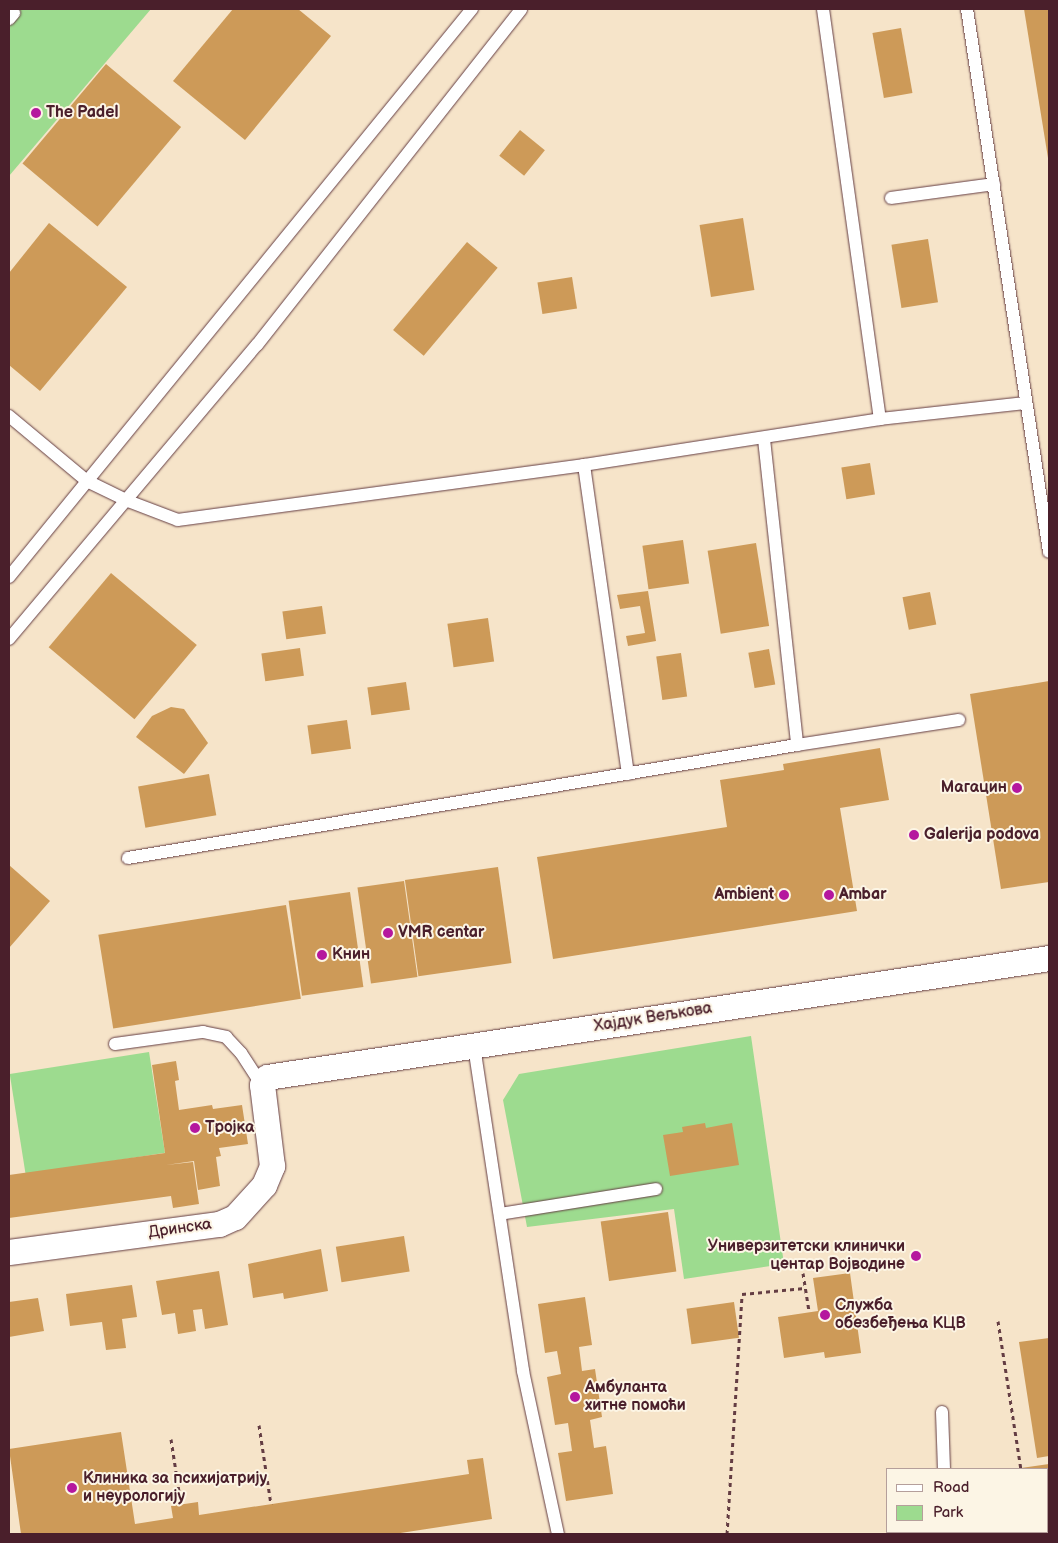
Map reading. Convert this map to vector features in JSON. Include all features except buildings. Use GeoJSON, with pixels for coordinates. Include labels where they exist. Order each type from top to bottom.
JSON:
{"type":"FeatureCollection","features":[{"type":"Feature","properties":{"kind":"street","name":"Хајдук Вељкова"},"geometry":{"type":"LineString","coordinates":[[262,1085],[267,1077],[1049,958]]}},
{"type":"Feature","properties":{"kind":"street","name":"Дринска"},"geometry":{"type":"LineString","coordinates":[[9,1252],[219,1224],[235,1217],[264,1185],[272,1166],[262,1085]]}},
{"type":"Feature","properties":{"kind":"lane"},"geometry":{"type":"LineString","coordinates":[[9,577],[472,9]]}},
{"type":"Feature","properties":{"kind":"lane"},"geometry":{"type":"LineString","coordinates":[[9,639],[128,501],[257,345],[521,9]]}},
{"type":"Feature","properties":{"kind":"lane"},"geometry":{"type":"LineString","coordinates":[[823,9],[880,419]]}},
{"type":"Feature","properties":{"kind":"lane"},"geometry":{"type":"LineString","coordinates":[[967,9],[1049,552]]}},
{"type":"Feature","properties":{"kind":"lane"},"geometry":{"type":"LineString","coordinates":[[891,198],[994,184]]}},
{"type":"Feature","properties":{"kind":"lane"},"geometry":{"type":"LineString","coordinates":[[9,416],[88,481],[128,501],[178,520],[584,465],[764,439],[880,419],[1026,403]]}},
{"type":"Feature","properties":{"kind":"lane"},"geometry":{"type":"LineString","coordinates":[[764,439],[797,746]]}},
{"type":"Feature","properties":{"kind":"lane"},"geometry":{"type":"LineString","coordinates":[[584,465],[628,774]]}},
{"type":"Feature","properties":{"kind":"lane"},"geometry":{"type":"LineString","coordinates":[[128,858],[959,720]]}},
{"type":"Feature","properties":{"kind":"lane"},"geometry":{"type":"LineString","coordinates":[[115,1044],[203,1032],[226,1038],[241,1053],[262,1085]]}},
{"type":"Feature","properties":{"kind":"lane"},"geometry":{"type":"LineString","coordinates":[[474,1046],[523,1371],[558,1534]]}},
{"type":"Feature","properties":{"kind":"lane"},"geometry":{"type":"LineString","coordinates":[[500,1214],[656,1189]]}},
{"type":"Feature","properties":{"kind":"lane"},"geometry":{"type":"LineString","coordinates":[[942,1412],[944,1468]]}},
{"type":"Feature","properties":{"kind":"path"},"geometry":{"type":"LineString","coordinates":[[803,1274],[809,1312]]}},
{"type":"Feature","properties":{"kind":"path"},"geometry":{"type":"LineString","coordinates":[[727,1534],[742,1294],[805,1288]]}},
{"type":"Feature","properties":{"kind":"path"},"geometry":{"type":"LineString","coordinates":[[998,1321],[1021,1468]]}},
{"type":"Feature","properties":{"kind":"path"},"geometry":{"type":"LineString","coordinates":[[259,1425],[271,1504]]}},
{"type":"Feature","properties":{"kind":"path"},"geometry":{"type":"LineString","coordinates":[[171,1439],[181,1504]]}},
{"type":"Feature","properties":{"kind":"green space","name":"The Padel"},"geometry":{"type":"Polygon","coordinates":[[[9,9],[151,9],[9,176],[9,9]]]}},
{"type":"Feature","properties":{"kind":"green space"},"geometry":{"type":"Polygon","coordinates":[[[751,1036],[784,1264],[684,1279],[674,1209],[527,1227],[503,1100],[519,1074],[751,1036]]]}},
{"type":"Feature","properties":{"kind":"green space"},"geometry":{"type":"Polygon","coordinates":[[[149,1052],[165,1153],[26,1175],[10,1074],[149,1052]]]}},
{"type":"Feature","properties":{"kind":"place","name":"The Padel"},"geometry":{"type":"Point","coordinates":[36,113]}},
{"type":"Feature","properties":{"kind":"place","name":"Магацин"},"geometry":{"type":"Point","coordinates":[1017,788]}},
{"type":"Feature","properties":{"kind":"place","name":"Galerija podova"},"geometry":{"type":"Point","coordinates":[914,835]}},
{"type":"Feature","properties":{"kind":"place","name":"Ambient"},"geometry":{"type":"Point","coordinates":[784,895]}},
{"type":"Feature","properties":{"kind":"place","name":"Ambar"},"geometry":{"type":"Point","coordinates":[829,895]}},
{"type":"Feature","properties":{"kind":"place","name":"VMR centar"},"geometry":{"type":"Point","coordinates":[388,933]}},
{"type":"Feature","properties":{"kind":"place","name":"Книн"},"geometry":{"type":"Point","coordinates":[322,955]}},
{"type":"Feature","properties":{"kind":"place","name":"Тројка"},"geometry":{"type":"Point","coordinates":[195,1128]}},
{"type":"Feature","properties":{"kind":"place","name":"Универзитетски клинички центар Војводине"},"geometry":{"type":"Point","coordinates":[916,1256]}},
{"type":"Feature","properties":{"kind":"place","name":"Служба обезбеђења КЦВ"},"geometry":{"type":"Point","coordinates":[825,1315]}},
{"type":"Feature","properties":{"kind":"place","name":"Амбуланта хитне помоћи"},"geometry":{"type":"Point","coordinates":[575,1397]}},
{"type":"Feature","properties":{"kind":"place","name":"Клиника за психијатрију и неурологију"},"geometry":{"type":"Point","coordinates":[72,1488]}}]}
